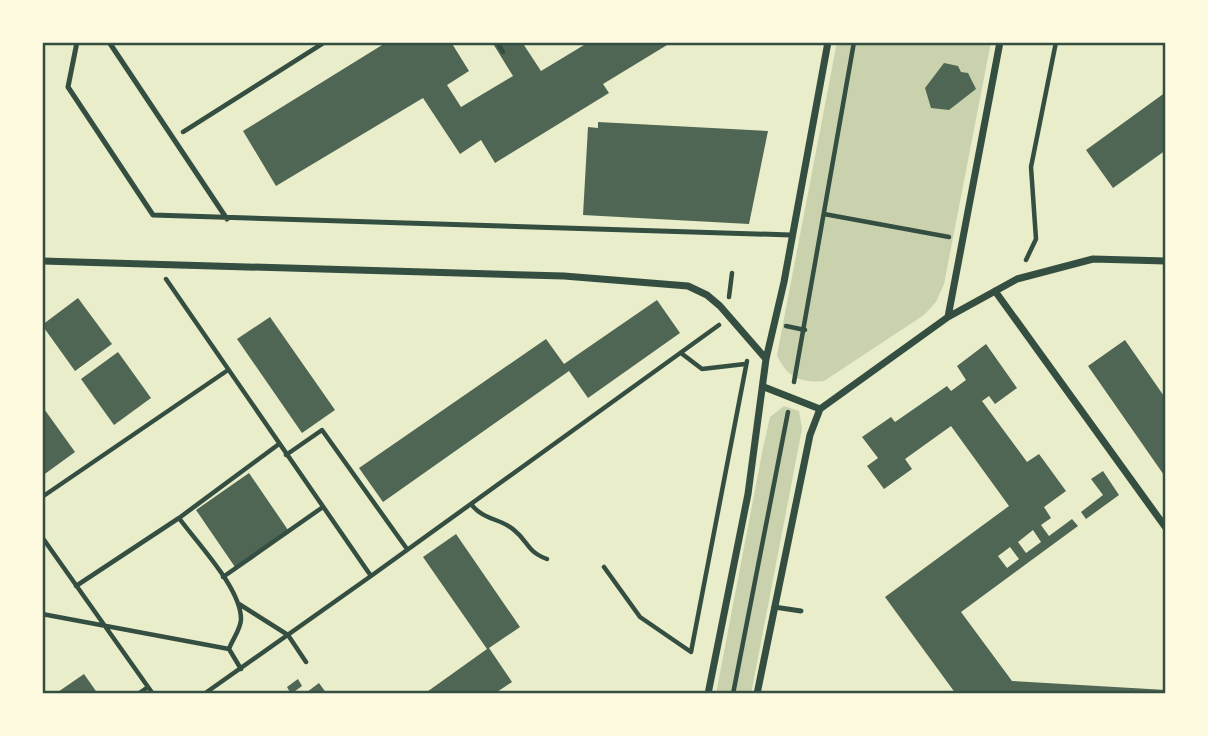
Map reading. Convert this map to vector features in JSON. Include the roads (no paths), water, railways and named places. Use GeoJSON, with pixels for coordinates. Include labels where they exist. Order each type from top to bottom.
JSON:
{"type":"FeatureCollection","features":[{"type":"Feature","properties":{"kind":"street"},"geometry":{"type":"LineString","coordinates":[[708,694],[748,494],[766,359],[828,42]]}},
{"type":"Feature","properties":{"kind":"street"},"geometry":{"type":"LineString","coordinates":[[947,317],[964,240],[1000,42]]}},
{"type":"Feature","properties":{"kind":"street"},"geometry":{"type":"LineString","coordinates":[[757,694],[810,435],[820,409],[947,317],[1017,279],[1093,259],[1166,261]]}},
{"type":"Feature","properties":{"kind":"street"},"geometry":{"type":"LineString","coordinates":[[42,261],[564,276],[688,286],[707,295],[720,306],[766,359]]}},
{"type":"Feature","properties":{"kind":"street"},"geometry":{"type":"LineString","coordinates":[[995,291],[1166,526]]}},
{"type":"Feature","properties":{"kind":"street"},"geometry":{"type":"LineString","coordinates":[[764,387],[820,409]]}},
{"type":"Feature","properties":{"kind":"lane"},"geometry":{"type":"LineString","coordinates":[[76,42],[68,87],[153,215],[792,235]]}},
{"type":"Feature","properties":{"kind":"lane"},"geometry":{"type":"LineString","coordinates":[[109,42],[227,219]]}},
{"type":"Feature","properties":{"kind":"lane"},"geometry":{"type":"LineString","coordinates":[[774,607],[801,611]]}}]}
